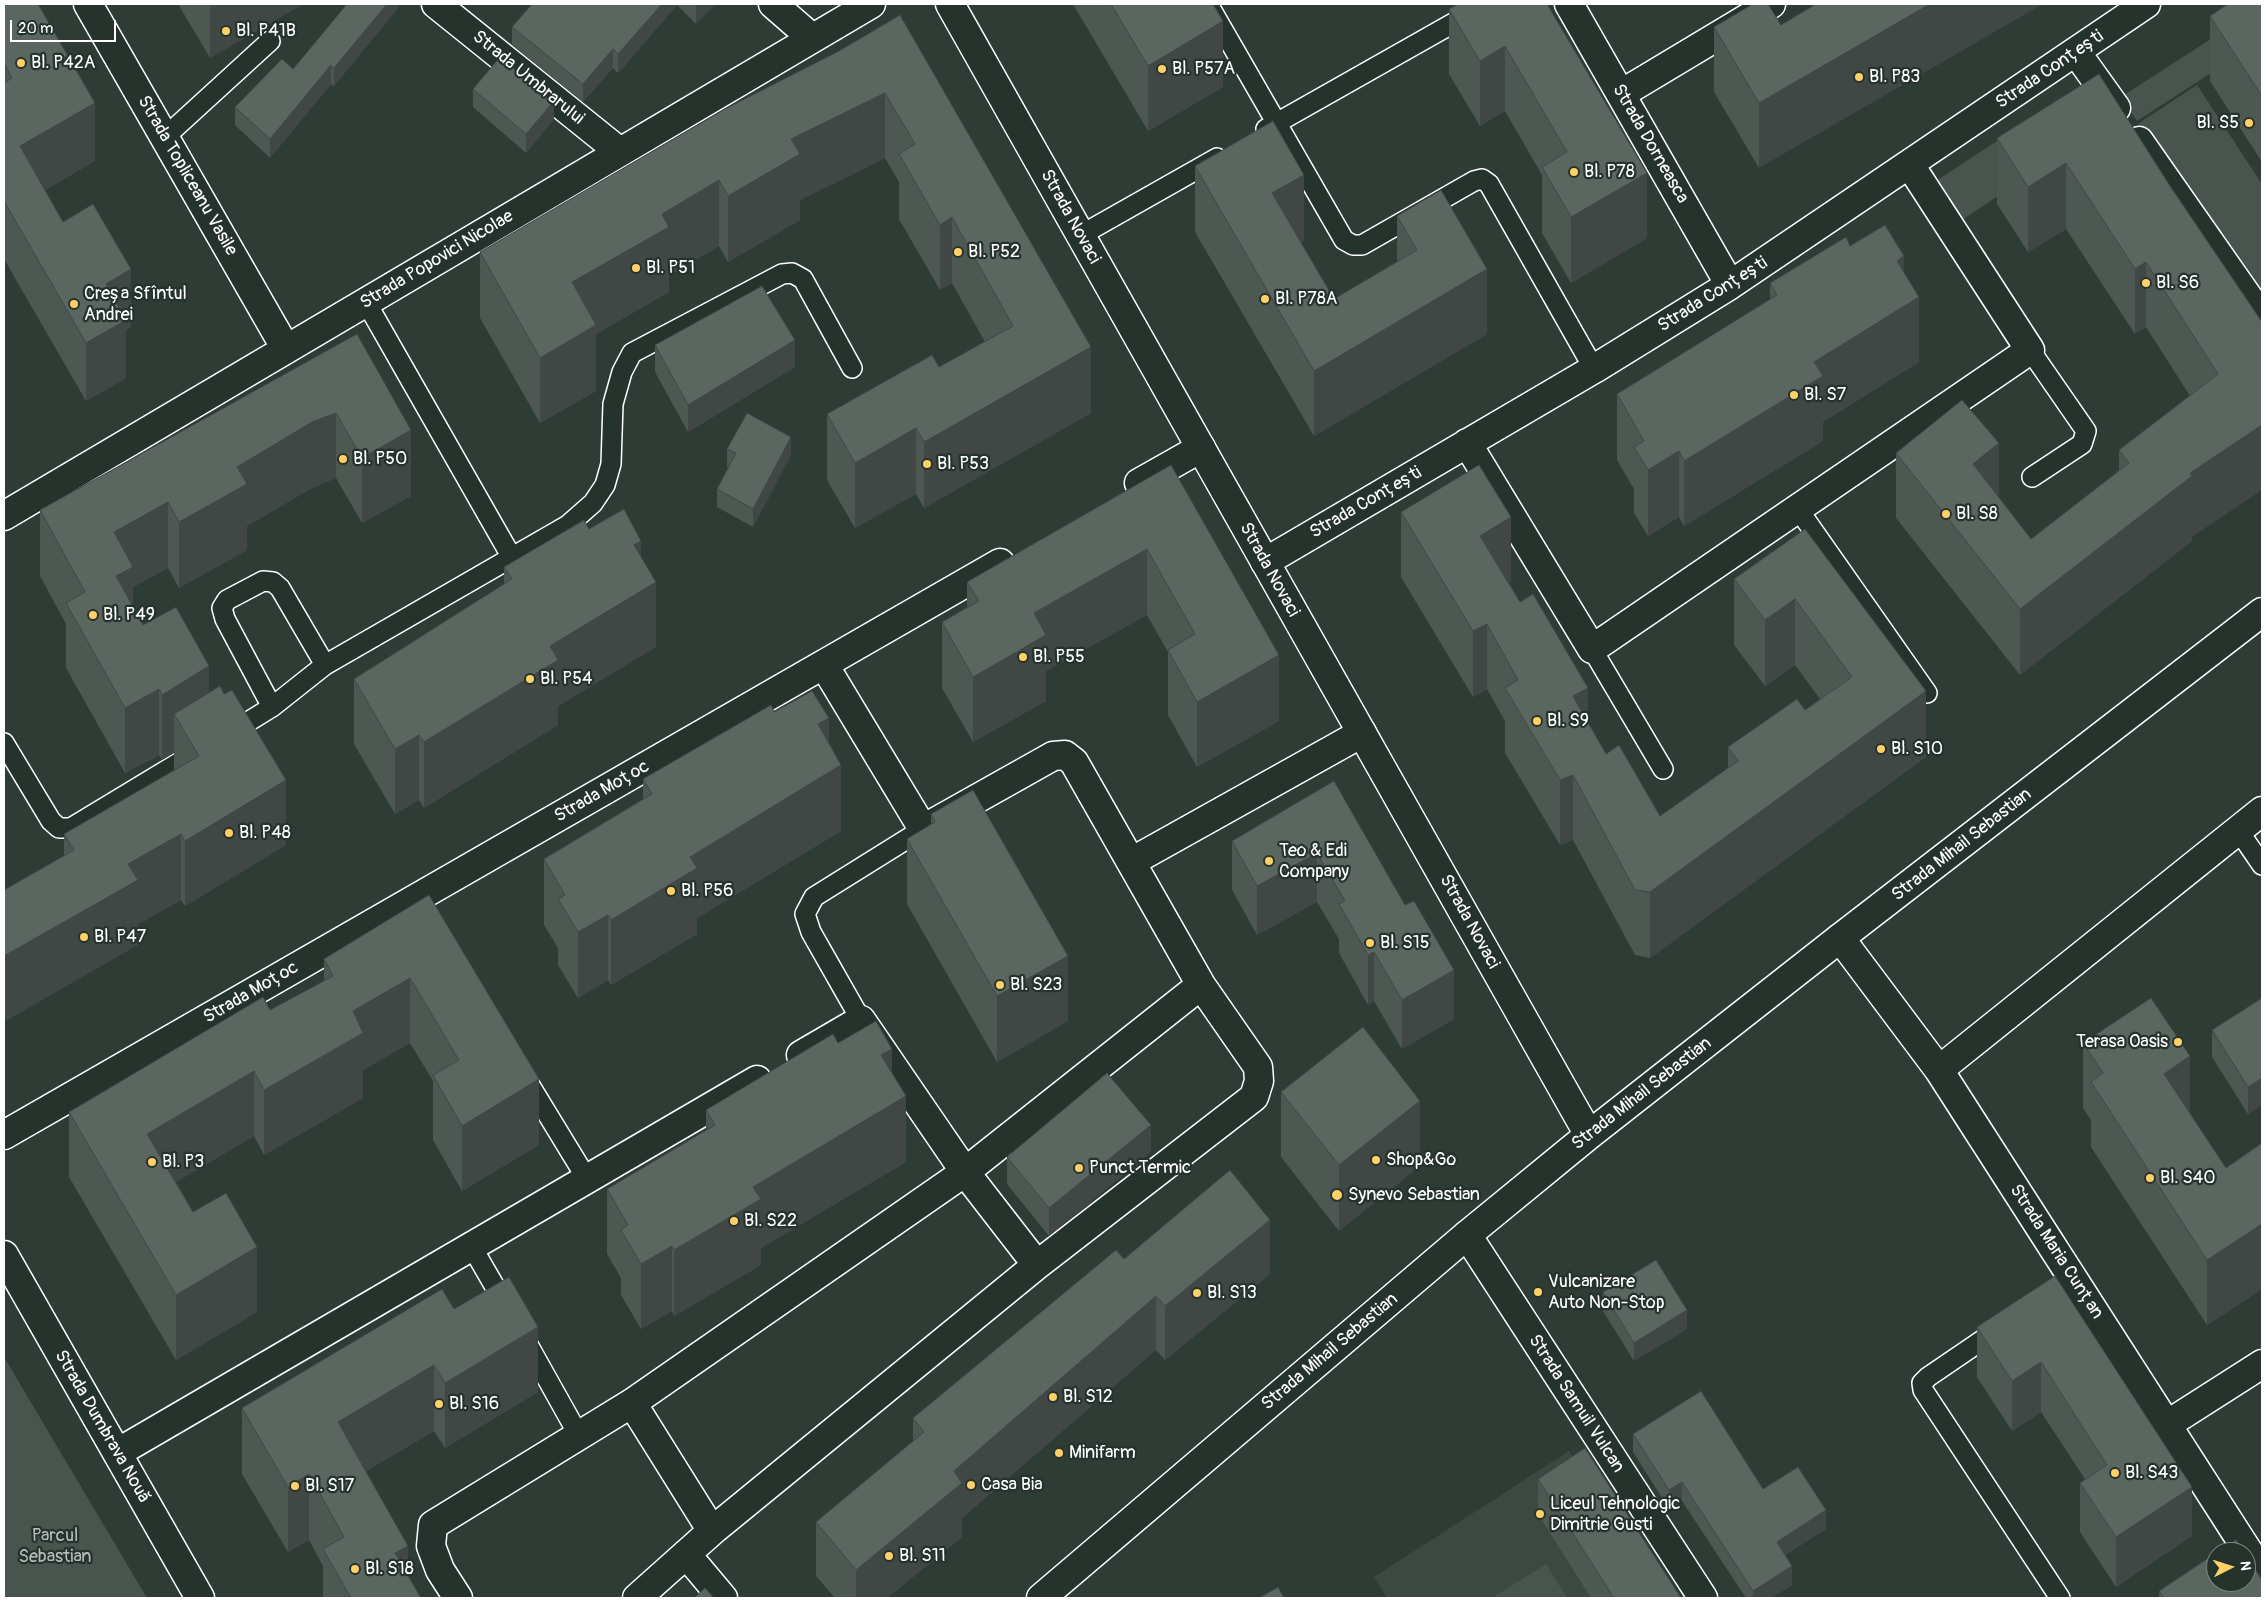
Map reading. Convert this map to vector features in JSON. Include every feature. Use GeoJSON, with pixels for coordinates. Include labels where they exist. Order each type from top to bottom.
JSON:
{"type":"FeatureCollection","features":[{"type":"Feature","properties":{"kind":"street","name":"Strada Topliceanu Vasile"},"geometry":{"type":"LineString","coordinates":[[88,4],[286,349]]}},
{"type":"Feature","properties":{"kind":"street","name":"Strada Umbrarului"},"geometry":{"type":"LineString","coordinates":[[436,4],[620,152]]}},
{"type":"Feature","properties":{"kind":"street"},"geometry":{"type":"LineString","coordinates":[[772,4],[812,38]]}},
{"type":"Feature","properties":{"kind":"street","name":"Strada Popovici Nicolae"},"geometry":{"type":"LineString","coordinates":[[4,516],[871,4]]}},
{"type":"Feature","properties":{"kind":"street","name":"Strada Novaci"},"geometry":{"type":"LineString","coordinates":[[950,4],[1590,1135]]}},
{"type":"Feature","properties":{"kind":"street","name":"Strada Dorneasca"},"geometry":{"type":"LineString","coordinates":[[1569,4],[1730,285]]}},
{"type":"Feature","properties":{"kind":"street"},"geometry":{"type":"LineString","coordinates":[[1621,94],[1771,4]]}},
{"type":"Feature","properties":{"kind":"street","name":"Strada Conțești"},"geometry":{"type":"LineString","coordinates":[[1265,562],[1594,369],[1730,285],[2146,4]]}},
{"type":"Feature","properties":{"kind":"street"},"geometry":{"type":"LineString","coordinates":[[2076,52],[2262,317]]}},
{"type":"Feature","properties":{"kind":"street"},"geometry":{"type":"LineString","coordinates":[[1467,443],[1592,649],[2030,350],[1910,165]]}},
{"type":"Feature","properties":{"kind":"street"},"geometry":{"type":"LineString","coordinates":[[1116,497],[1201,448]]}},
{"type":"Feature","properties":{"kind":"street","name":"Strada Moțoc"},"geometry":{"type":"LineString","coordinates":[[4,1135],[423,906],[824,665],[1022,551]]}},
{"type":"Feature","properties":{"kind":"street","name":"Strada Mihail Sebastian"},"geometry":{"type":"LineString","coordinates":[[1041,1598],[1467,1235],[1590,1135],[1840,938],[2262,612]]}},
{"type":"Feature","properties":{"kind":"street"},"geometry":{"type":"LineString","coordinates":[[637,1598],[712,1531],[1037,1265],[1254,1097],[1259,1081],[1258,1067],[1201,985],[1074,762],[1065,755],[1052,756],[923,830],[824,665]]}},
{"type":"Feature","properties":{"kind":"street"},"geometry":{"type":"LineString","coordinates":[[1131,862],[1362,733]]}},
{"type":"Feature","properties":{"kind":"street"},"geometry":{"type":"LineString","coordinates":[[1939,1070],[2262,811]]}},
{"type":"Feature","properties":{"kind":"street","name":"Strada Maria Cunțan"},"geometry":{"type":"LineString","coordinates":[[1840,938],[1939,1070],[2064,1284],[2168,1424],[2240,1542]]}},
{"type":"Feature","properties":{"kind":"street"},"geometry":{"type":"LineString","coordinates":[[458,1598],[440,1570],[431,1546],[433,1524],[578,1434],[632,1403],[964,1172],[1201,985]]}},
{"type":"Feature","properties":{"kind":"street"},"geometry":{"type":"LineString","coordinates":[[117,1453],[862,1020],[964,1172],[1037,1265]]}},
{"type":"Feature","properties":{"kind":"street","name":"Strada Samuil Vulcan"},"geometry":{"type":"LineString","coordinates":[[1467,1235],[1703,1598]]}},
{"type":"Feature","properties":{"kind":"street","name":"Strada Dumbrava Nouă"},"geometry":{"type":"LineString","coordinates":[[4,1255],[200,1598]]}},
{"type":"Feature","properties":{"kind":"street"},"geometry":{"type":"LineString","coordinates":[[2168,1424],[2262,1364]]}},
{"type":"Feature","properties":{"kind":"street"},"geometry":{"type":"LineString","coordinates":[[632,1403],[712,1531]]}},
{"type":"Feature","properties":{"kind":"street"},"geometry":{"type":"LineString","coordinates":[[686,1554],[723,1598]]}},
{"type":"Feature","properties":{"kind":"lane"},"geometry":{"type":"LineString","coordinates":[[1208,4],[1344,240],[1353,245],[1362,245],[1474,181],[1482,179],[1489,184],[1594,369]]}},
{"type":"Feature","properties":{"kind":"lane"},"geometry":{"type":"LineString","coordinates":[[1251,138],[1487,4]]}},
{"type":"Feature","properties":{"kind":"lane"},"geometry":{"type":"LineString","coordinates":[[165,137],[270,41]]}},
{"type":"Feature","properties":{"kind":"lane"},"geometry":{"type":"LineString","coordinates":[[1081,235],[1234,148]]}},
{"type":"Feature","properties":{"kind":"lane"},"geometry":{"type":"LineString","coordinates":[[4,743],[51,821],[59,828],[71,828],[272,707],[325,665],[511,556],[568,525],[593,503],[605,485],[610,464],[613,404],[622,372],[632,353],[782,274],[792,273],[803,279],[852,368]]}},
{"type":"Feature","properties":{"kind":"lane"},"geometry":{"type":"LineString","coordinates":[[366,302],[511,556]]}},
{"type":"Feature","properties":{"kind":"lane"},"geometry":{"type":"LineString","coordinates":[[2030,350],[2086,430],[2082,444],[2032,478]]}},
{"type":"Feature","properties":{"kind":"lane"},"geometry":{"type":"LineString","coordinates":[[1798,509],[1927,693]]}},
{"type":"Feature","properties":{"kind":"lane"},"geometry":{"type":"LineString","coordinates":[[272,707],[225,619],[222,608],[227,600],[263,582],[273,582],[280,588],[325,665]]}},
{"type":"Feature","properties":{"kind":"lane"},"geometry":{"type":"LineString","coordinates":[[1592,649],[1663,769]]}},
{"type":"Feature","properties":{"kind":"lane"},"geometry":{"type":"LineString","coordinates":[[862,1020],[811,932],[805,914],[814,897],[923,830]]}},
{"type":"Feature","properties":{"kind":"lane"},"geometry":{"type":"LineString","coordinates":[[2238,830],[2262,865]]}},
{"type":"Feature","properties":{"kind":"lane"},"geometry":{"type":"LineString","coordinates":[[515,1060],[587,1179]]}},
{"type":"Feature","properties":{"kind":"lane"},"geometry":{"type":"LineString","coordinates":[[472,1246],[578,1434]]}},
{"type":"Feature","properties":{"kind":"lane"},"geometry":{"type":"LineString","coordinates":[[2008,1322],[1928,1377],[1922,1383],[1923,1390],[2060,1598]]}},
{"type":"Feature","properties":{"kind":"shaded area","name":"Liceul Tehnologic Dimitrie Gusti"},"geometry":{"type":"Polygon","coordinates":[[[1569,1451],[1663,1598],[1387,1598],[1374,1577],[1569,1451]]]}},
{"type":"Feature","properties":{"kind":"green space"},"geometry":{"type":"Polygon","coordinates":[[[2262,6],[2262,40],[2137,121],[2121,97],[2262,6]]]}},
{"type":"Feature","properties":{"kind":"green space"},"geometry":{"type":"Polygon","coordinates":[[[2197,85],[2262,184],[2262,304],[2139,123],[2197,85]]]}},
{"type":"Feature","properties":{"kind":"green space"},"geometry":{"type":"Polygon","coordinates":[[[2073,91],[2098,129],[1956,224],[1930,185],[2073,91]]]}},
{"type":"Feature","properties":{"kind":"green space","name":"Parcul Sebastian"},"geometry":{"type":"Polygon","coordinates":[[[4,1357],[147,1598],[4,1598],[4,1357]]]}},
{"type":"Feature","properties":{"kind":"green space"},"geometry":{"type":"Polygon","coordinates":[[[1546,1564],[1567,1598],[1492,1598],[1546,1564]]]}},
{"type":"Feature","properties":{"kind":"building"},"geometry":{"type":"Polygon","coordinates":[[[4,4],[38,4],[95,103],[20,146],[63,222],[93,204],[131,269],[106,284],[126,320],[86,343],[4,201],[4,83],[12,78],[4,63],[4,4]]]}},
{"type":"Feature","properties":{"kind":"building"},"geometry":{"type":"Polygon","coordinates":[[[347,4],[387,4],[334,68],[331,65],[270,139],[235,107],[282,59],[293,69],[347,4]]]}},
{"type":"Feature","properties":{"kind":"building"},"geometry":{"type":"Polygon","coordinates":[[[532,4],[662,4],[618,54],[613,49],[583,84],[512,27],[532,4]]]}},
{"type":"Feature","properties":{"kind":"building"},"geometry":{"type":"Polygon","coordinates":[[[1111,4],[1213,4],[1223,21],[1148,66],[1111,4]]]}},
{"type":"Feature","properties":{"kind":"building"},"geometry":{"type":"Polygon","coordinates":[[[1458,4],[1547,4],[1647,173],[1571,217],[1542,167],[1567,152],[1505,46],[1480,61],[1449,9],[1458,4]]]}},
{"type":"Feature","properties":{"kind":"building"},"geometry":{"type":"Polygon","coordinates":[[[1753,4],[1768,4],[1781,25],[1816,4],[1930,4],[1759,103],[1714,27],[1753,4]]]}},
{"type":"Feature","properties":{"kind":"building"},"geometry":{"type":"Polygon","coordinates":[[[2228,4],[2262,4],[2262,96],[2210,16],[2228,4]]]}},
{"type":"Feature","properties":{"kind":"building"},"geometry":{"type":"Polygon","coordinates":[[[900,15],[1091,347],[924,442],[916,428],[855,463],[827,414],[932,355],[939,367],[1013,326],[952,217],[940,225],[899,154],[915,144],[885,93],[791,139],[800,154],[728,196],[719,180],[662,214],[669,227],[572,282],[596,325],[540,358],[480,252],[723,110],[839,51],[900,15]]]}},
{"type":"Feature","properties":{"kind":"building"},"geometry":{"type":"Polygon","coordinates":[[[500,57],[554,101],[526,134],[473,89],[500,57]]]}},
{"type":"Feature","properties":{"kind":"building"},"geometry":{"type":"Polygon","coordinates":[[[2099,74],[2170,186],[2262,322],[2262,425],[2190,473],[2192,476],[2020,609],[1896,453],[1962,400],[1999,443],[1973,464],[2031,539],[2129,463],[2119,450],[2218,374],[2146,262],[2135,269],[2066,163],[2028,187],[1997,138],[2099,74]]]}},
{"type":"Feature","properties":{"kind":"building"},"geometry":{"type":"Polygon","coordinates":[[[1273,121],[1304,175],[1272,193],[1334,299],[1417,250],[1397,216],[1441,190],[1487,269],[1314,371],[1195,166],[1273,121]]]}},
{"type":"Feature","properties":{"kind":"building"},"geometry":{"type":"Polygon","coordinates":[[[1885,225],[1904,256],[1897,261],[1919,297],[1814,362],[1823,376],[1684,461],[1679,451],[1648,470],[1634,447],[1644,441],[1617,394],[1777,295],[1770,283],[1846,237],[1850,246],[1885,225]]]}},
{"type":"Feature","properties":{"kind":"building"},"geometry":{"type":"Polygon","coordinates":[[[762,286],[795,340],[688,405],[655,345],[762,286]]]}},
{"type":"Feature","properties":{"kind":"building"},"geometry":{"type":"Polygon","coordinates":[[[357,334],[411,430],[362,458],[336,413],[312,422],[237,467],[247,484],[179,522],[168,502],[114,532],[133,567],[116,576],[143,625],[176,607],[209,666],[162,695],[159,689],[125,708],[66,603],[85,592],[40,510],[357,334]]]}},
{"type":"Feature","properties":{"kind":"building"},"geometry":{"type":"Polygon","coordinates":[[[747,413],[791,437],[753,509],[717,489],[736,453],[727,449],[747,413]]]}},
{"type":"Feature","properties":{"kind":"building"},"geometry":{"type":"Polygon","coordinates":[[[1171,465],[1279,655],[1197,702],[1168,650],[1195,634],[1147,549],[1034,613],[1046,635],[973,677],[942,622],[979,601],[967,582],[1171,465]]]}},
{"type":"Feature","properties":{"kind":"building"},"geometry":{"type":"Polygon","coordinates":[[[1479,465],[1511,517],[1480,536],[1520,602],[1533,594],[1588,688],[1573,696],[1606,754],[1619,745],[1660,816],[1738,761],[1728,747],[1797,699],[1805,710],[1852,677],[1795,599],[1765,620],[1734,579],[1805,529],[1926,691],[1650,892],[1635,890],[1573,775],[1560,780],[1505,688],[1518,680],[1487,624],[1473,631],[1401,512],[1479,465]]]}},
{"type":"Feature","properties":{"kind":"building"},"geometry":{"type":"Polygon","coordinates":[[[624,509],[641,541],[634,545],[656,582],[550,646],[558,660],[424,742],[419,735],[395,749],[354,679],[512,579],[504,567],[584,520],[589,529],[624,509]]]}},
{"type":"Feature","properties":{"kind":"building"},"geometry":{"type":"Polygon","coordinates":[[[220,686],[224,694],[232,690],[286,780],[185,841],[181,834],[128,864],[138,880],[4,956],[4,890],[74,850],[64,834],[199,756],[174,714],[220,686]]]}},
{"type":"Feature","properties":{"kind":"building"},"geometry":{"type":"Polygon","coordinates":[[[812,691],[829,718],[818,724],[841,765],[690,857],[697,868],[611,920],[608,915],[578,932],[558,899],[565,895],[544,859],[652,794],[643,779],[771,705],[774,712],[812,691]]]}},
{"type":"Feature","properties":{"kind":"building"},"geometry":{"type":"Polygon","coordinates":[[[1334,781],[1405,905],[1414,901],[1454,970],[1402,1000],[1374,952],[1368,955],[1339,904],[1345,901],[1317,853],[1257,886],[1232,841],[1334,781]]]}},
{"type":"Feature","properties":{"kind":"building"},"geometry":{"type":"Polygon","coordinates":[[[973,790],[1068,956],[997,996],[907,839],[935,822],[931,814],[973,790]]]}},
{"type":"Feature","properties":{"kind":"building"},"geometry":{"type":"Polygon","coordinates":[[[429,895],[539,1079],[462,1126],[433,1075],[459,1060],[410,978],[353,1011],[363,1033],[264,1090],[254,1071],[147,1134],[193,1212],[226,1193],[257,1247],[176,1295],[69,1112],[263,997],[270,1010],[333,976],[324,959],[429,895]]]}},
{"type":"Feature","properties":{"kind":"building"},"geometry":{"type":"Polygon","coordinates":[[[2151,998],[2190,1056],[2164,1074],[2226,1168],[2262,1143],[2262,1224],[2207,1260],[2091,1082],[2103,1073],[2083,1043],[2151,998]]]}},
{"type":"Feature","properties":{"kind":"building"},"geometry":{"type":"Polygon","coordinates":[[[2262,998],[2262,1078],[2248,1087],[2212,1030],[2262,998]]]}},
{"type":"Feature","properties":{"kind":"building"},"geometry":{"type":"Polygon","coordinates":[[[876,1021],[892,1049],[881,1055],[906,1096],[753,1187],[761,1199],[674,1250],[672,1246],[641,1264],[621,1230],[628,1225],[607,1189],[715,1125],[706,1110],[833,1034],[838,1043],[876,1021]]]}},
{"type":"Feature","properties":{"kind":"building"},"geometry":{"type":"Polygon","coordinates":[[[1363,1027],[1420,1101],[1339,1165],[1281,1092],[1363,1027]]]}},
{"type":"Feature","properties":{"kind":"building"},"geometry":{"type":"Polygon","coordinates":[[[1107,1073],[1151,1125],[1049,1208],[1007,1157],[1107,1073]]]}},
{"type":"Feature","properties":{"kind":"building"},"geometry":{"type":"Polygon","coordinates":[[[1230,1170],[1270,1220],[1165,1306],[1156,1296],[954,1471],[962,1483],[856,1570],[816,1522],[924,1432],[913,1418],[1116,1250],[1124,1259],[1230,1170]]]}},
{"type":"Feature","properties":{"kind":"building"},"geometry":{"type":"Polygon","coordinates":[[[1656,1260],[1687,1310],[1634,1343],[1603,1292],[1656,1260]]]}},
{"type":"Feature","properties":{"kind":"building"},"geometry":{"type":"Polygon","coordinates":[[[2055,1276],[2192,1487],[2116,1537],[2080,1483],[2107,1465],[2041,1362],[2012,1381],[1977,1327],[2055,1276]]]}},
{"type":"Feature","properties":{"kind":"building"},"geometry":{"type":"Polygon","coordinates":[[[509,1277],[538,1327],[445,1383],[434,1365],[338,1422],[408,1546],[395,1553],[421,1598],[351,1598],[323,1549],[344,1537],[309,1474],[288,1487],[242,1408],[442,1289],[454,1309],[509,1277]]]}},
{"type":"Feature","properties":{"kind":"building"},"geometry":{"type":"Polygon","coordinates":[[[1701,1391],[1763,1489],[1798,1467],[1826,1510],[1777,1542],[1792,1566],[1753,1591],[1682,1482],[1669,1490],[1633,1434],[1701,1391]]]}},
{"type":"Feature","properties":{"kind":"building"},"geometry":{"type":"Polygon","coordinates":[[[1585,1448],[1681,1598],[1614,1598],[1538,1479],[1585,1448]]]}},
{"type":"Feature","properties":{"kind":"building"},"geometry":{"type":"Polygon","coordinates":[[[2206,1560],[2206,1592],[2256,1592],[2256,1571],[2262,1580],[2262,1598],[2164,1598],[2159,1591],[2206,1560]]]}},
{"type":"Feature","properties":{"kind":"building"},"geometry":{"type":"Polygon","coordinates":[[[1278,1587],[1284,1598],[1259,1598],[1278,1587]]]}},
{"type":"Feature","properties":{"kind":"building"},"geometry":{"type":"Polygon","coordinates":[[[705,1588],[714,1598],[694,1598],[705,1588]]]}},
{"type":"Feature","properties":{"kind":"place","name":"Bl. P41B"},"geometry":{"type":"Point","coordinates":[226,31]}},
{"type":"Feature","properties":{"kind":"place","name":"Bl. P42A"},"geometry":{"type":"Point","coordinates":[21,63]}},
{"type":"Feature","properties":{"kind":"place","name":"Bl. P57A"},"geometry":{"type":"Point","coordinates":[1162,69]}},
{"type":"Feature","properties":{"kind":"place","name":"Bl. P83"},"geometry":{"type":"Point","coordinates":[1859,77]}},
{"type":"Feature","properties":{"kind":"place","name":"Bl. S5"},"geometry":{"type":"Point","coordinates":[2249,123]}},
{"type":"Feature","properties":{"kind":"place","name":"Bl. P78"},"geometry":{"type":"Point","coordinates":[1574,172]}},
{"type":"Feature","properties":{"kind":"place","name":"Bl. P52"},"geometry":{"type":"Point","coordinates":[958,252]}},
{"type":"Feature","properties":{"kind":"place","name":"Bl. P51"},"geometry":{"type":"Point","coordinates":[636,268]}},
{"type":"Feature","properties":{"kind":"place","name":"Bl. S6"},"geometry":{"type":"Point","coordinates":[2146,283]}},
{"type":"Feature","properties":{"kind":"place","name":"Bl. P78A"},"geometry":{"type":"Point","coordinates":[1265,299]}},
{"type":"Feature","properties":{"kind":"place","name":"Creșa Sfîntul Andrei"},"geometry":{"type":"Point","coordinates":[74,304]}},
{"type":"Feature","properties":{"kind":"place","name":"Bl. S7"},"geometry":{"type":"Point","coordinates":[1794,395]}},
{"type":"Feature","properties":{"kind":"place","name":"Bl. P50"},"geometry":{"type":"Point","coordinates":[343,459]}},
{"type":"Feature","properties":{"kind":"place","name":"Bl. P53"},"geometry":{"type":"Point","coordinates":[927,464]}},
{"type":"Feature","properties":{"kind":"place","name":"Bl. S8"},"geometry":{"type":"Point","coordinates":[1946,514]}},
{"type":"Feature","properties":{"kind":"place","name":"Bl. P49"},"geometry":{"type":"Point","coordinates":[93,615]}},
{"type":"Feature","properties":{"kind":"place","name":"Bl. P55"},"geometry":{"type":"Point","coordinates":[1023,657]}},
{"type":"Feature","properties":{"kind":"place","name":"Bl. P54"},"geometry":{"type":"Point","coordinates":[530,679]}},
{"type":"Feature","properties":{"kind":"place","name":"Bl. S9"},"geometry":{"type":"Point","coordinates":[1537,721]}},
{"type":"Feature","properties":{"kind":"place","name":"Bl. S10"},"geometry":{"type":"Point","coordinates":[1881,749]}},
{"type":"Feature","properties":{"kind":"place","name":"Bl. P48"},"geometry":{"type":"Point","coordinates":[229,833]}},
{"type":"Feature","properties":{"kind":"place","name":"Teo & Edi Company"},"geometry":{"type":"Point","coordinates":[1269,861]}},
{"type":"Feature","properties":{"kind":"place","name":"Bl. P56"},"geometry":{"type":"Point","coordinates":[671,891]}},
{"type":"Feature","properties":{"kind":"place","name":"Bl. P47"},"geometry":{"type":"Point","coordinates":[84,937]}},
{"type":"Feature","properties":{"kind":"place","name":"Bl. S15"},"geometry":{"type":"Point","coordinates":[1370,943]}},
{"type":"Feature","properties":{"kind":"place","name":"Bl. S23"},"geometry":{"type":"Point","coordinates":[1000,985]}},
{"type":"Feature","properties":{"kind":"place","name":"Terasa Oasis"},"geometry":{"type":"Point","coordinates":[2178,1042]}},
{"type":"Feature","properties":{"kind":"place","name":"Shop&Go"},"geometry":{"type":"Point","coordinates":[1376,1160]}},
{"type":"Feature","properties":{"kind":"place","name":"Bl. P3"},"geometry":{"type":"Point","coordinates":[152,1162]}},
{"type":"Feature","properties":{"kind":"place","name":"Punct Termic"},"geometry":{"type":"Point","coordinates":[1079,1168]}},
{"type":"Feature","properties":{"kind":"place","name":"Bl. S40"},"geometry":{"type":"Point","coordinates":[2150,1178]}},
{"type":"Feature","properties":{"kind":"place","name":"Synevo Sebastian"},"geometry":{"type":"Point","coordinates":[1337,1195]}},
{"type":"Feature","properties":{"kind":"place","name":"Bl. S22"},"geometry":{"type":"Point","coordinates":[734,1221]}},
{"type":"Feature","properties":{"kind":"place","name":"Vulcanizare Auto Non-Stop"},"geometry":{"type":"Point","coordinates":[1538,1292]}},
{"type":"Feature","properties":{"kind":"place","name":"Bl. S13"},"geometry":{"type":"Point","coordinates":[1197,1293]}},
{"type":"Feature","properties":{"kind":"place","name":"Bl. S12"},"geometry":{"type":"Point","coordinates":[1053,1397]}},
{"type":"Feature","properties":{"kind":"place","name":"Bl. S16"},"geometry":{"type":"Point","coordinates":[439,1404]}},
{"type":"Feature","properties":{"kind":"place","name":"Minifarm"},"geometry":{"type":"Point","coordinates":[1059,1453]}},
{"type":"Feature","properties":{"kind":"place","name":"Bl. S43"},"geometry":{"type":"Point","coordinates":[2115,1473]}},
{"type":"Feature","properties":{"kind":"place","name":"Casa Bia"},"geometry":{"type":"Point","coordinates":[971,1485]}},
{"type":"Feature","properties":{"kind":"place","name":"Bl. S17"},"geometry":{"type":"Point","coordinates":[295,1486]}},
{"type":"Feature","properties":{"kind":"place","name":"Liceul Tehnologic Dimitrie Gusti"},"geometry":{"type":"Point","coordinates":[1540,1514]}},
{"type":"Feature","properties":{"kind":"place","name":"Bl. S11"},"geometry":{"type":"Point","coordinates":[889,1556]}},
{"type":"Feature","properties":{"kind":"place","name":"Bl. S18"},"geometry":{"type":"Point","coordinates":[355,1569]}}]}
